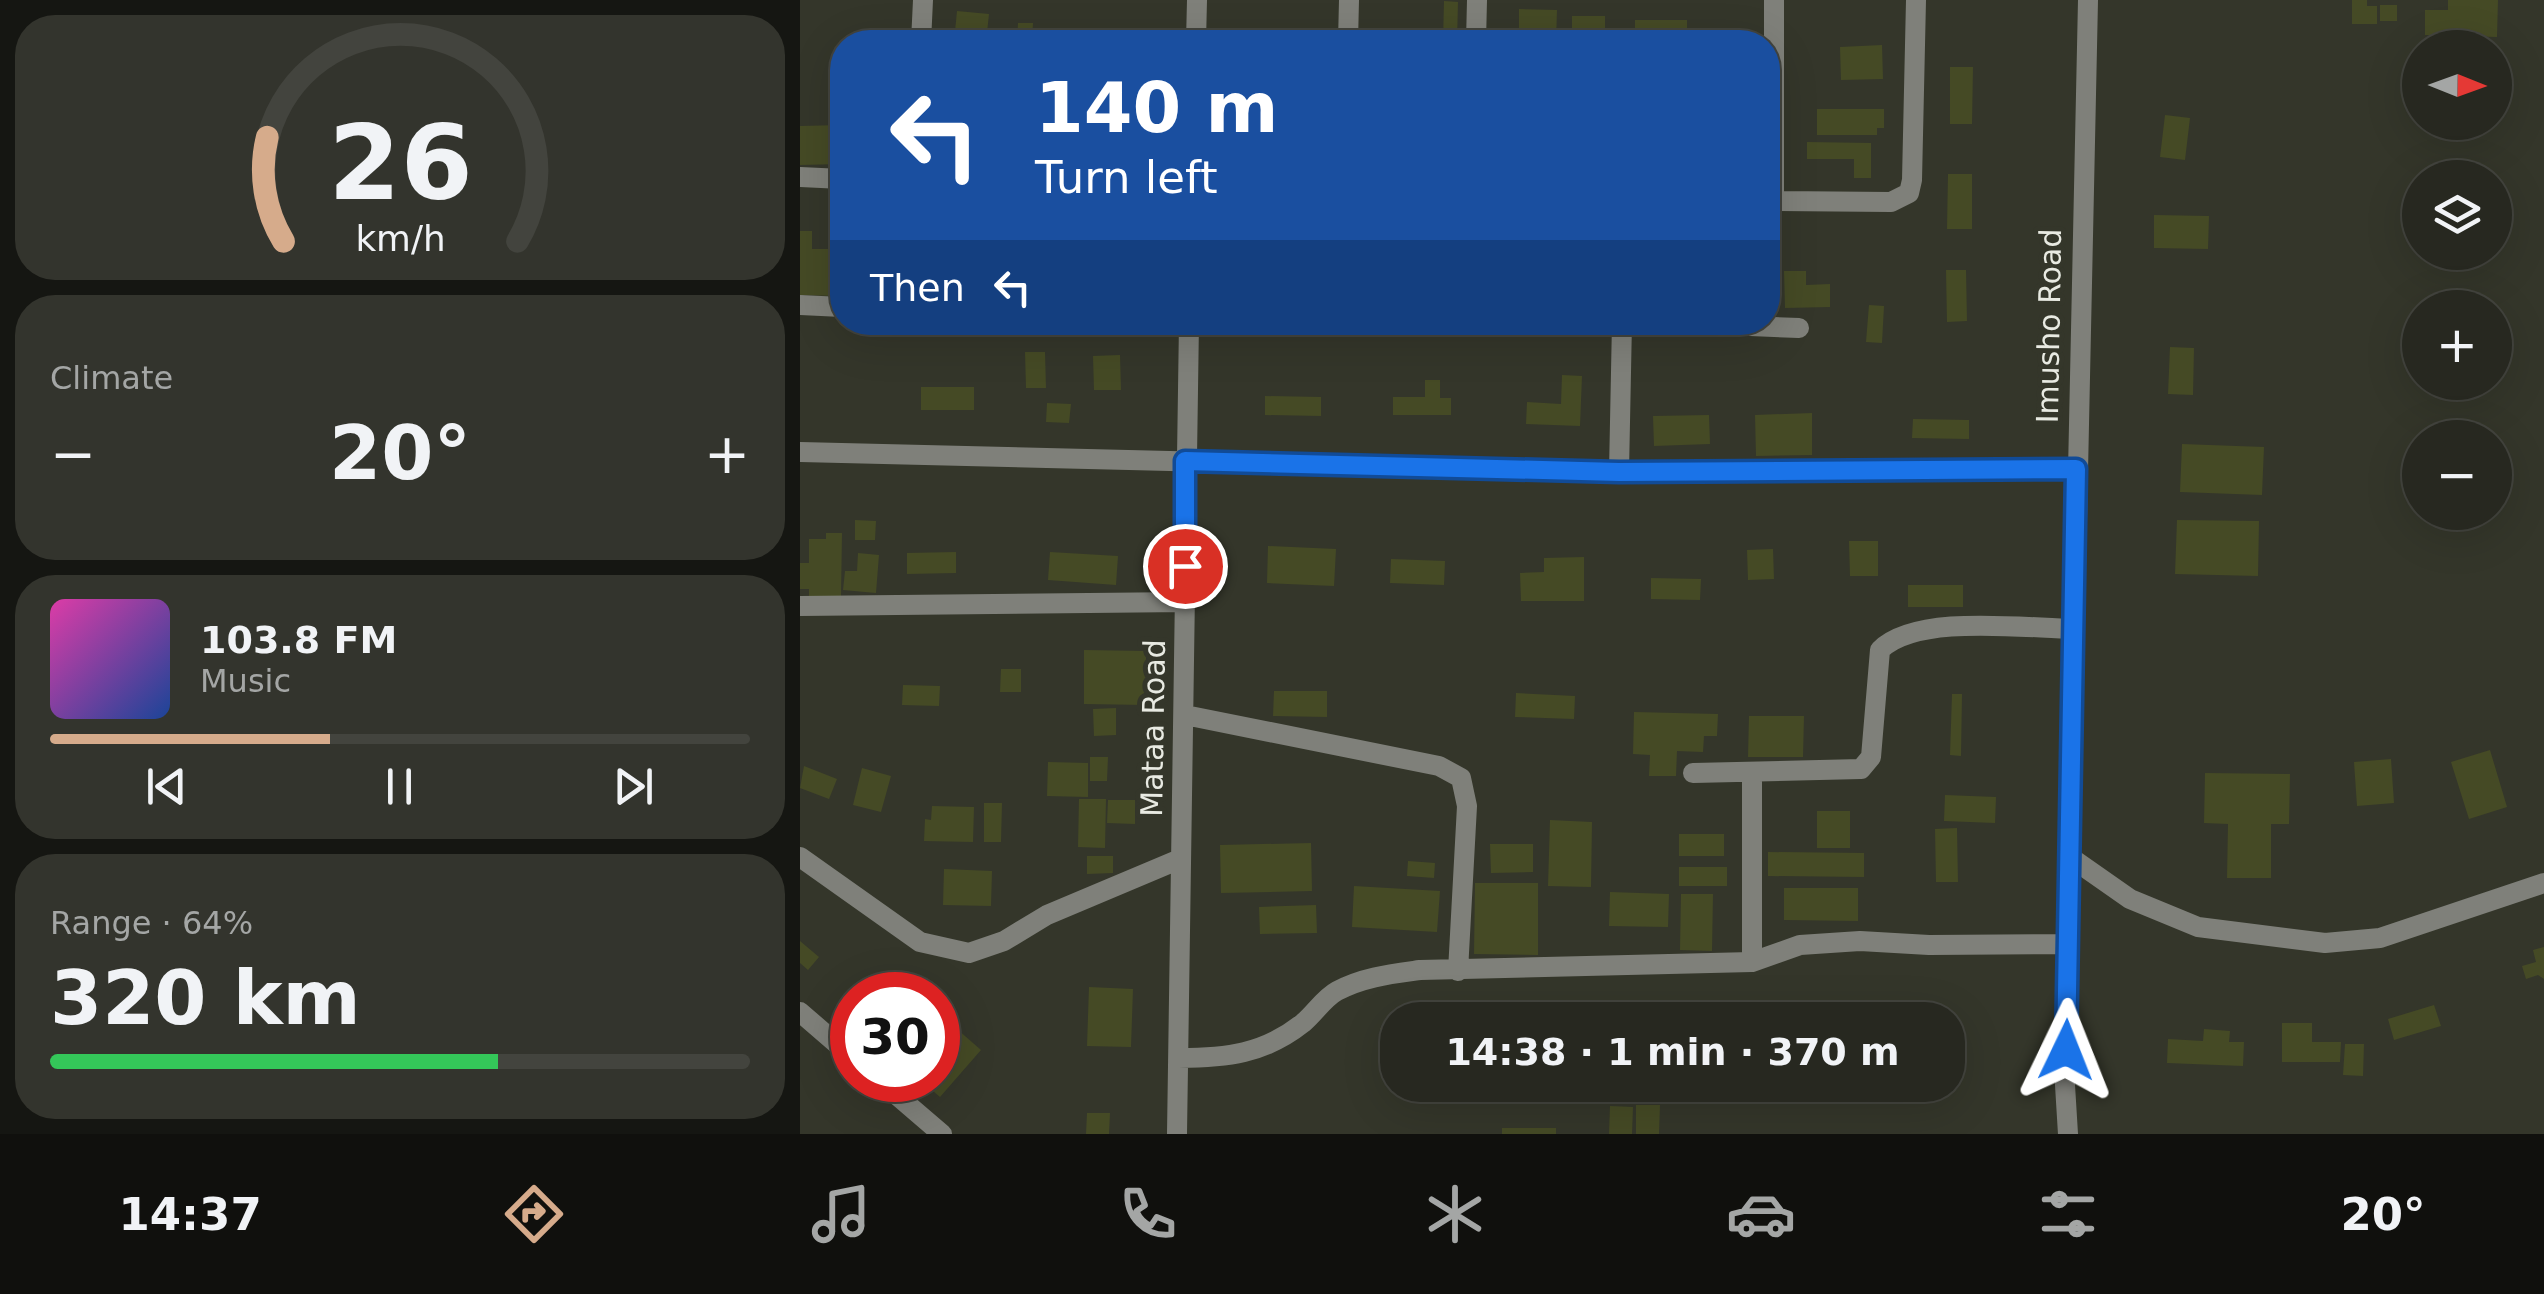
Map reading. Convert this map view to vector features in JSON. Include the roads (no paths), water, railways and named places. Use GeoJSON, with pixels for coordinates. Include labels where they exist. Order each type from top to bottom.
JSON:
{"type":"FeatureCollection","features":[{"type":"Feature","properties":{"kind":"street"},"geometry":{"type":"LineString","coordinates":[[922,30],[923,0]]}},
{"type":"Feature","properties":{"kind":"street"},"geometry":{"type":"LineString","coordinates":[[1196,30],[1197,0]]}},
{"type":"Feature","properties":{"kind":"street"},"geometry":{"type":"LineString","coordinates":[[1348,30],[1349,0]]}},
{"type":"Feature","properties":{"kind":"street"},"geometry":{"type":"LineString","coordinates":[[1476,30],[1477,0]]}},
{"type":"Feature","properties":{"kind":"street"},"geometry":{"type":"LineString","coordinates":[[1773,30],[1774,0]]}},
{"type":"Feature","properties":{"kind":"street"},"geometry":{"type":"LineString","coordinates":[[1780,201],[1892,202],[1908,193],[1912,180],[1916,0]]}},
{"type":"Feature","properties":{"kind":"street","name":"Imusho Road"},"geometry":{"type":"LineString","coordinates":[[2068,1134],[2073,629],[2088,0]]}},
{"type":"Feature","properties":{"kind":"street"},"geometry":{"type":"LineString","coordinates":[[800,177],[830,178]]}},
{"type":"Feature","properties":{"kind":"street"},"geometry":{"type":"LineString","coordinates":[[800,305],[830,306]]}},
{"type":"Feature","properties":{"kind":"street"},"geometry":{"type":"LineString","coordinates":[[1780,327],[1799,328]]}},
{"type":"Feature","properties":{"kind":"street","name":"Mataa Road"},"geometry":{"type":"LineString","coordinates":[[1177,1134],[1188,335]]}},
{"type":"Feature","properties":{"kind":"street"},"geometry":{"type":"LineString","coordinates":[[1619,472],[1622,335]]}},
{"type":"Feature","properties":{"kind":"street"},"geometry":{"type":"LineString","coordinates":[[800,452],[1619,472],[2076,469]]}},
{"type":"Feature","properties":{"kind":"street"},"geometry":{"type":"LineString","coordinates":[[800,606],[1185,602]]}},
{"type":"Feature","properties":{"kind":"street"},"geometry":{"type":"LineString","coordinates":[[1693,772],[1861,769],[1870,757],[1880,650],[1892,638],[1935,627],[2073,629]]}},
{"type":"Feature","properties":{"kind":"street"},"geometry":{"type":"LineString","coordinates":[[1185,715],[1439,766],[1461,778],[1468,806],[1458,971]]}},
{"type":"Feature","properties":{"kind":"street"},"geometry":{"type":"LineString","coordinates":[[1752,773],[1752,962]]}},
{"type":"Feature","properties":{"kind":"street"},"geometry":{"type":"LineString","coordinates":[[800,857],[920,942],[969,954],[1004,940],[1047,915],[1180,859]]}},
{"type":"Feature","properties":{"kind":"street"},"geometry":{"type":"LineString","coordinates":[[2070,858],[2130,898],[2198,927],[2325,943],[2380,938],[2544,883]]}},
{"type":"Feature","properties":{"kind":"street"},"geometry":{"type":"LineString","coordinates":[[1179,1058],[1228,1058],[1265,1046],[1302,1024],[1334,993],[1371,977],[1420,970],[1752,962],[1800,944],[1845,942],[1929,946],[2069,944]]}},
{"type":"Feature","properties":{"kind":"street"},"geometry":{"type":"LineString","coordinates":[[800,1012],[830,1038]]}},
{"type":"Feature","properties":{"kind":"street"},"geometry":{"type":"LineString","coordinates":[[905,1102],[942,1134]]}}]}
